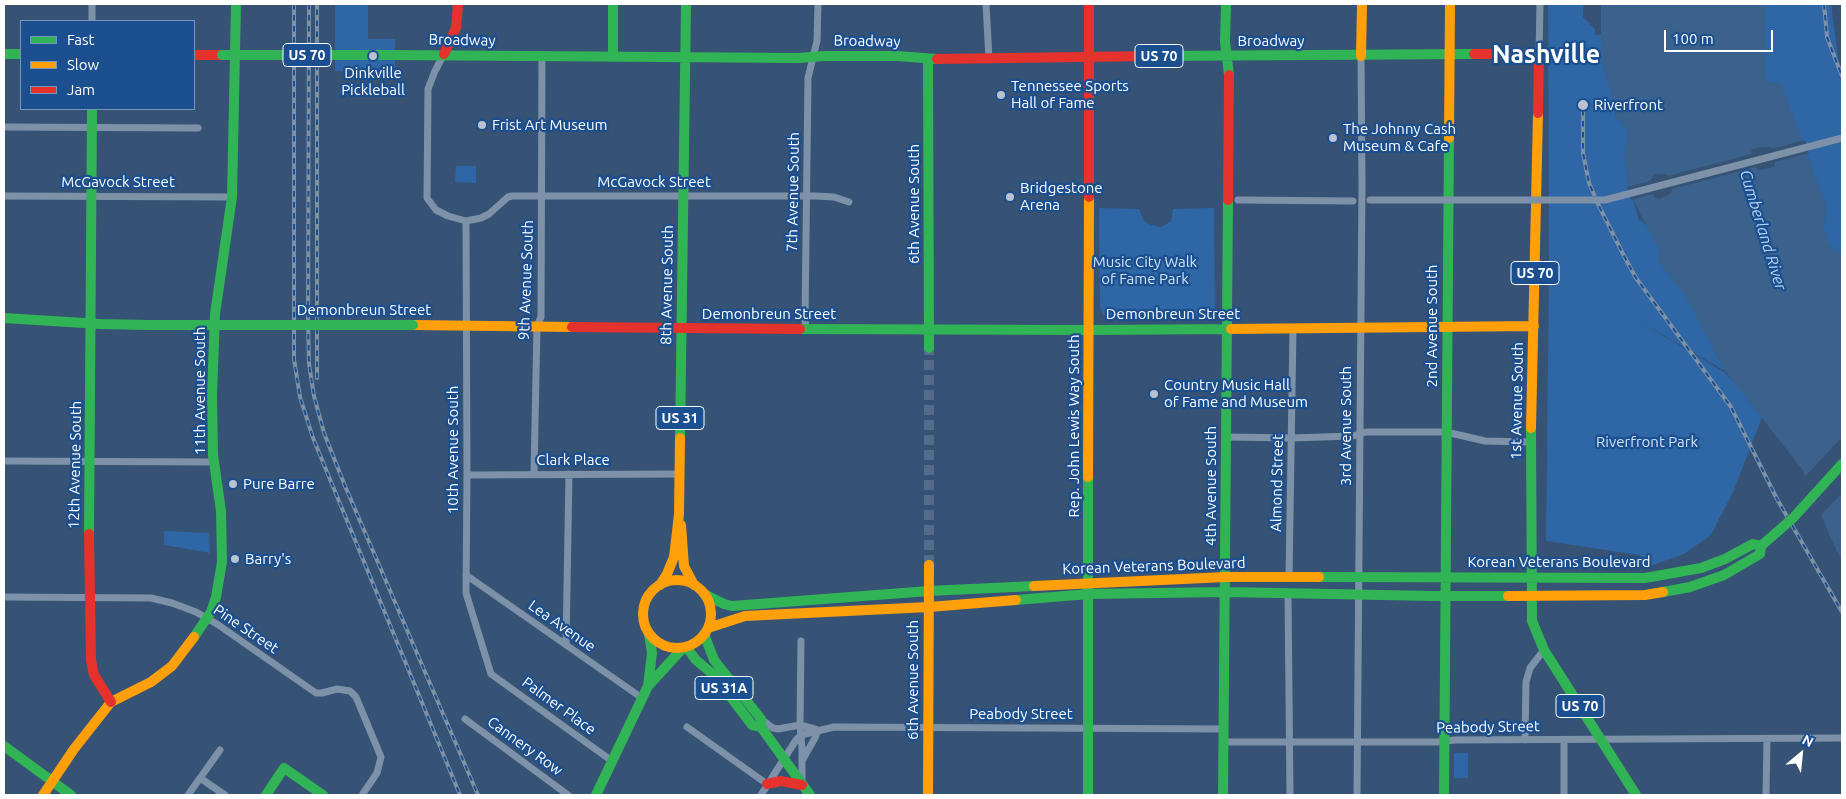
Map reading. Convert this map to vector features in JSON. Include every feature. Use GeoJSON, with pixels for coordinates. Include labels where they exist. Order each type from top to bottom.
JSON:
{"type":"FeatureCollection","features":[{"type":"Feature","properties":{"kind":"main road","name":"11th Avenue South"},"geometry":{"type":"LineString","coordinates":[[111,702],[151,682],[172,666],[211,612],[216,597],[222,562],[221,511],[214,462],[212,411],[215,314],[232,197],[236,4]]}},
{"type":"Feature","properties":{"kind":"main road"},"geometry":{"type":"LineString","coordinates":[[444,54],[456,28],[458,4]]}},
{"type":"Feature","properties":{"kind":"main road"},"geometry":{"type":"LineString","coordinates":[[613,4],[613,56]]}},
{"type":"Feature","properties":{"kind":"main road","name":"US 31"},"geometry":{"type":"LineString","coordinates":[[686,4],[686,57]]}},
{"type":"Feature","properties":{"kind":"main road","name":"Rep. John Lewis Way South"},"geometry":{"type":"LineString","coordinates":[[1088,795],[1089,4]]}},
{"type":"Feature","properties":{"kind":"main road","name":"4th Avenue South"},"geometry":{"type":"LineString","coordinates":[[1223,795],[1229,70],[1226,42],[1226,4]]}},
{"type":"Feature","properties":{"kind":"main road"},"geometry":{"type":"LineString","coordinates":[[1361,56],[1362,4]]}},
{"type":"Feature","properties":{"kind":"main road","name":"2nd Avenue South"},"geometry":{"type":"LineString","coordinates":[[1444,795],[1450,4]]}},
{"type":"Feature","properties":{"kind":"main road"},"geometry":{"type":"LineString","coordinates":[[4,54],[20,54]]}},
{"type":"Feature","properties":{"kind":"main road","name":"Broadway"},"geometry":{"type":"LineString","coordinates":[[195,54],[444,54],[686,57],[897,56],[928,59],[989,59],[1539,54]]}},
{"type":"Feature","properties":{"kind":"main road","name":"1st Avenue South"},"geometry":{"type":"LineString","coordinates":[[1539,54],[1531,442],[1531,595],[1532,621],[1544,650]]}},
{"type":"Feature","properties":{"kind":"main road","name":"8th Avenue South"},"geometry":{"type":"LineString","coordinates":[[660,585],[674,557],[679,514],[686,57]]}},
{"type":"Feature","properties":{"kind":"main road","name":"6th Avenue South"},"geometry":{"type":"LineString","coordinates":[[928,59],[930,348]]}},
{"type":"Feature","properties":{"kind":"main road","name":"12th Avenue South"},"geometry":{"type":"LineString","coordinates":[[92,110],[91,461],[89,529],[91,660],[94,675],[111,702]]}},
{"type":"Feature","properties":{"kind":"main road","name":"Demonbreun Street"},"geometry":{"type":"LineString","coordinates":[[4,318],[148,325],[466,325],[806,329],[1090,330],[1534,326]]}},
{"type":"Feature","properties":{"kind":"main road"},"geometry":{"type":"LineString","coordinates":[[1761,546],[1797,513],[1842,464]]}},
{"type":"Feature","properties":{"kind":"main road","name":"8th Avenue South"},"geometry":{"type":"LineString","coordinates":[[679,514],[684,542],[684,566],[694,585]]}},
{"type":"Feature","properties":{"kind":"main road","name":"Korean Veterans Boulevard"},"geometry":{"type":"LineString","coordinates":[[704,594],[732,606],[929,591],[1089,588],[1288,594],[1621,596],[1664,593],[1704,583],[1724,575],[1760,554],[1761,546],[1753,544],[1701,568],[1660,576],[1620,579],[1226,578],[1089,588],[929,607],[745,616],[706,631]]}},
{"type":"Feature","properties":{"kind":"main road","name":"6th Avenue South"},"geometry":{"type":"LineString","coordinates":[[928,795],[929,565]]}},
{"type":"Feature","properties":{"kind":"main road"},"geometry":{"type":"LineString","coordinates":[[660,585],[677,580],[694,585]]}},
{"type":"Feature","properties":{"kind":"main road","name":"US 31"},"geometry":{"type":"LineString","coordinates":[[648,686],[652,653],[649,634],[643,619],[644,603],[648,596],[660,585]]}},
{"type":"Feature","properties":{"kind":"main road","name":"US 31"},"geometry":{"type":"LineString","coordinates":[[694,585],[704,594]]}},
{"type":"Feature","properties":{"kind":"main road"},"geometry":{"type":"LineString","coordinates":[[704,594],[709,603],[711,613],[706,631]]}},
{"type":"Feature","properties":{"kind":"main road","name":"US 31"},"geometry":{"type":"LineString","coordinates":[[596,795],[648,686],[684,648],[695,643],[706,631]]}},
{"type":"Feature","properties":{"kind":"main road","name":"US 31A"},"geometry":{"type":"LineString","coordinates":[[706,631],[714,660],[761,723],[783,759],[810,795]]}},
{"type":"Feature","properties":{"kind":"main road"},"geometry":{"type":"LineString","coordinates":[[649,634],[662,645],[684,648]]}},
{"type":"Feature","properties":{"kind":"main road","name":"US 31A"},"geometry":{"type":"LineString","coordinates":[[684,648],[714,675],[752,726],[761,723]]}},
{"type":"Feature","properties":{"kind":"main road","name":"US 70"},"geometry":{"type":"LineString","coordinates":[[1544,650],[1636,795]]}},
{"type":"Feature","properties":{"kind":"main road"},"geometry":{"type":"LineString","coordinates":[[43,795],[74,750],[111,702]]}},
{"type":"Feature","properties":{"kind":"main road"},"geometry":{"type":"LineString","coordinates":[[4,746],[71,795]]}},
{"type":"Feature","properties":{"kind":"main road"},"geometry":{"type":"LineString","coordinates":[[266,795],[284,768],[323,795]]}},
{"type":"Feature","properties":{"kind":"main road"},"geometry":{"type":"LineString","coordinates":[[768,784],[781,781],[802,785]]}},
{"type":"Feature","properties":{"kind":"street"},"geometry":{"type":"LineString","coordinates":[[92,4],[92,20]]}},
{"type":"Feature","properties":{"kind":"street","name":"7th Avenue South"},"geometry":{"type":"LineString","coordinates":[[806,329],[808,74],[818,41],[818,4]]}},
{"type":"Feature","properties":{"kind":"street"},"geometry":{"type":"LineString","coordinates":[[986,4],[989,59]]}},
{"type":"Feature","properties":{"kind":"street"},"geometry":{"type":"LineString","coordinates":[[1539,54],[1540,4]]}},
{"type":"Feature","properties":{"kind":"street"},"geometry":{"type":"LineString","coordinates":[[444,54],[428,89],[427,198],[431,205],[442,214],[466,221]]}},
{"type":"Feature","properties":{"kind":"street","name":"9th Avenue South"},"geometry":{"type":"LineString","coordinates":[[534,474],[537,326],[541,317],[542,56]]}},
{"type":"Feature","properties":{"kind":"street","name":"3rd Avenue South"},"geometry":{"type":"LineString","coordinates":[[1358,795],[1362,193],[1361,56]]}},
{"type":"Feature","properties":{"kind":"street"},"geometry":{"type":"LineString","coordinates":[[4,127],[198,128]]}},
{"type":"Feature","properties":{"kind":"street"},"geometry":{"type":"LineString","coordinates":[[1370,200],[1605,200],[1842,138]]}},
{"type":"Feature","properties":{"kind":"street","name":"McGavock Street"},"geometry":{"type":"LineString","coordinates":[[4,196],[232,197]]}},
{"type":"Feature","properties":{"kind":"street","name":"McGavock Street"},"geometry":{"type":"LineString","coordinates":[[466,221],[489,214],[508,197],[512,196],[806,196],[834,197],[849,202]]}},
{"type":"Feature","properties":{"kind":"street"},"geometry":{"type":"LineString","coordinates":[[1238,200],[1353,201]]}},
{"type":"Feature","properties":{"kind":"street","name":"10th Avenue South"},"geometry":{"type":"LineString","coordinates":[[466,221],[466,594],[491,674]]}},
{"type":"Feature","properties":{"kind":"street","name":"Almond Street"},"geometry":{"type":"LineString","coordinates":[[1289,577],[1293,328]]}},
{"type":"Feature","properties":{"kind":"street"},"geometry":{"type":"LineString","coordinates":[[1227,436],[1291,438],[1353,436],[1366,432],[1446,432],[1485,441],[1531,442]]}},
{"type":"Feature","properties":{"kind":"street"},"geometry":{"type":"LineString","coordinates":[[4,462],[214,462]]}},
{"type":"Feature","properties":{"kind":"street"},"geometry":{"type":"LineString","coordinates":[[566,645],[569,474]]}},
{"type":"Feature","properties":{"kind":"street","name":"Clark Place"},"geometry":{"type":"LineString","coordinates":[[467,475],[680,474]]}},
{"type":"Feature","properties":{"kind":"street","name":"Lea Avenue"},"geometry":{"type":"LineString","coordinates":[[466,575],[642,698]]}},
{"type":"Feature","properties":{"kind":"street"},"geometry":{"type":"LineString","coordinates":[[1288,594],[1290,795]]}},
{"type":"Feature","properties":{"kind":"street","name":"Pine Street"},"geometry":{"type":"LineString","coordinates":[[4,597],[150,598],[172,603],[207,618],[316,693],[344,689],[350,691],[356,697],[381,757],[378,773],[362,795]]}},
{"type":"Feature","properties":{"kind":"street"},"geometry":{"type":"LineString","coordinates":[[801,641],[800,725],[802,785]]}},
{"type":"Feature","properties":{"kind":"street"},"geometry":{"type":"LineString","coordinates":[[1525,740],[1526,682],[1530,668],[1544,650]]}},
{"type":"Feature","properties":{"kind":"street","name":"Palmer Place"},"geometry":{"type":"LineString","coordinates":[[491,674],[612,761]]}},
{"type":"Feature","properties":{"kind":"street","name":"Cannery Row"},"geometry":{"type":"LineString","coordinates":[[465,719],[568,795]]}},
{"type":"Feature","properties":{"kind":"street","name":"Peabody Street"},"geometry":{"type":"LineString","coordinates":[[761,723],[778,729],[800,725],[818,730]]}},
{"type":"Feature","properties":{"kind":"street"},"geometry":{"type":"LineString","coordinates":[[687,727],[768,784]]}},
{"type":"Feature","properties":{"kind":"street","name":"Peabody Street"},"geometry":{"type":"LineString","coordinates":[[801,735],[834,727],[1224,729]]}},
{"type":"Feature","properties":{"kind":"street"},"geometry":{"type":"LineString","coordinates":[[802,760],[818,730]]}},
{"type":"Feature","properties":{"kind":"street"},"geometry":{"type":"LineString","coordinates":[[760,795],[801,735]]}},
{"type":"Feature","properties":{"kind":"street","name":"Peabody Street"},"geometry":{"type":"LineString","coordinates":[[1224,742],[1842,738]]}},
{"type":"Feature","properties":{"kind":"street"},"geometry":{"type":"LineString","coordinates":[[1766,795],[1767,739]]}},
{"type":"Feature","properties":{"kind":"street"},"geometry":{"type":"LineString","coordinates":[[1564,740],[1564,795]]}},
{"type":"Feature","properties":{"kind":"street"},"geometry":{"type":"LineString","coordinates":[[188,795],[220,750]]}},
{"type":"Feature","properties":{"kind":"street"},"geometry":{"type":"LineString","coordinates":[[200,778],[225,795]]}},
{"type":"Feature","properties":{"kind":"green space"},"geometry":{"type":"Polygon","coordinates":[[[335,4],[368,4],[368,39],[395,39],[395,71],[335,71],[335,4]]]}},
{"type":"Feature","properties":{"kind":"green space","name":"Riverfront Park"},"geometry":{"type":"Polygon","coordinates":[[[1548,4],[1583,4],[1583,17],[1601,34],[1601,57],[1616,110],[1615,115],[1629,132],[1625,149],[1626,174],[1639,220],[1648,226],[1725,371],[1634,318],[1724,372],[1764,412],[1734,490],[1711,535],[1684,554],[1653,565],[1639,555],[1546,541],[1549,267],[1548,4]]]}},
{"type":"Feature","properties":{"kind":"green space"},"geometry":{"type":"Polygon","coordinates":[[[1758,4],[1831,4],[1842,86],[1842,255],[1831,247],[1828,241],[1823,227],[1827,208],[1766,83],[1758,4]]]}},
{"type":"Feature","properties":{"kind":"green space"},"geometry":{"type":"Polygon","coordinates":[[[456,166],[476,166],[476,183],[455,182],[456,166]]]}},
{"type":"Feature","properties":{"kind":"green space","name":"Music City Walk of Fame Park"},"geometry":{"type":"Polygon","coordinates":[[[1099,208],[1139,209],[1144,221],[1150,225],[1161,227],[1171,221],[1173,209],[1214,208],[1215,313],[1211,317],[1104,316],[1100,307],[1099,208]]]}},
{"type":"Feature","properties":{"kind":"green space"},"geometry":{"type":"Polygon","coordinates":[[[164,531],[209,533],[210,553],[164,545],[164,531]]]}},
{"type":"Feature","properties":{"kind":"green space"},"geometry":{"type":"Polygon","coordinates":[[[1454,753],[1468,753],[1468,778],[1454,778],[1454,753]]]}},
{"type":"Feature","properties":{"kind":"water","name":"Cumberland River"},"geometry":{"type":"Polygon","coordinates":[[[1583,4],[1765,4],[1766,82],[1781,83],[1827,208],[1823,227],[1831,247],[1842,255],[1842,561],[1802,469],[1725,371],[1685,295],[1657,260],[1660,251],[1633,200],[1626,174],[1625,149],[1629,132],[1615,115],[1616,110],[1601,57],[1601,34],[1595,35],[1595,29],[1583,17],[1583,4]]]}},
{"type":"Feature","properties":{"kind":"pier"},"geometry":{"type":"Polygon","coordinates":[[[1583,4],[1601,4],[1601,34],[1595,35],[1595,29],[1583,17],[1583,4]]]}},
{"type":"Feature","properties":{"kind":"pier"},"geometry":{"type":"Polygon","coordinates":[[[1805,140],[1809,153],[1775,162],[1775,166],[1763,170],[1758,170],[1756,167],[1672,189],[1672,192],[1667,196],[1659,199],[1654,197],[1653,194],[1631,200],[1627,187],[1650,181],[1655,174],[1667,174],[1668,176],[1752,154],[1751,150],[1760,147],[1771,147],[1771,149],[1805,140]]]}},
{"type":"Feature","properties":{"kind":"pier"},"geometry":{"type":"Polygon","coordinates":[[[1842,437],[1842,493],[1819,517],[1803,479],[1842,437]]]}},
{"type":"Feature","properties":{"kind":"tunnel"},"geometry":{"type":"LineString","coordinates":[[929,348],[929,565]]}},
{"type":"Feature","properties":{"kind":"railway"},"geometry":{"type":"LineString","coordinates":[[294,4],[294,359],[300,397],[313,438],[460,795]]}},
{"type":"Feature","properties":{"kind":"railway"},"geometry":{"type":"LineString","coordinates":[[309,4],[308,319],[309,364],[314,396],[324,433],[345,486],[478,795]]}},
{"type":"Feature","properties":{"kind":"railway"},"geometry":{"type":"LineString","coordinates":[[317,4],[317,378]]}},
{"type":"Feature","properties":{"kind":"railway"},"geometry":{"type":"LineString","coordinates":[[1824,4],[1827,37],[1842,76]]}},
{"type":"Feature","properties":{"kind":"railway"},"geometry":{"type":"LineString","coordinates":[[1583,110],[1583,153],[1589,183],[1624,256],[1636,278],[1731,407],[1777,499],[1842,612]]}},
{"type":"Feature","properties":{"kind":"traffic: fast"},"geometry":{"type":"LineString","coordinates":[[194,637],[211,612],[216,597],[222,562],[221,511],[213,455],[212,395],[215,314],[232,197],[236,4]]}},
{"type":"Feature","properties":{"kind":"traffic: fast"},"geometry":{"type":"LineString","coordinates":[[613,4],[613,56]]}},
{"type":"Feature","properties":{"kind":"traffic: fast"},"geometry":{"type":"LineString","coordinates":[[680,438],[686,4]]}},
{"type":"Feature","properties":{"kind":"traffic: fast"},"geometry":{"type":"LineString","coordinates":[[1226,4],[1225,42],[1229,75]]}},
{"type":"Feature","properties":{"kind":"traffic: fast"},"geometry":{"type":"LineString","coordinates":[[4,54],[20,54]]}},
{"type":"Feature","properties":{"kind":"traffic: fast"},"geometry":{"type":"LineString","coordinates":[[1155,56],[1474,54]]}},
{"type":"Feature","properties":{"kind":"traffic: fast"},"geometry":{"type":"LineString","coordinates":[[222,55],[391,55]]}},
{"type":"Feature","properties":{"kind":"traffic: fast"},"geometry":{"type":"LineString","coordinates":[[391,55],[798,58],[897,56],[937,59]]}},
{"type":"Feature","properties":{"kind":"traffic: fast"},"geometry":{"type":"LineString","coordinates":[[928,59],[929,348]]}},
{"type":"Feature","properties":{"kind":"traffic: fast"},"geometry":{"type":"LineString","coordinates":[[89,534],[92,110]]}},
{"type":"Feature","properties":{"kind":"traffic: fast"},"geometry":{"type":"LineString","coordinates":[[1444,795],[1449,138]]}},
{"type":"Feature","properties":{"kind":"traffic: fast"},"geometry":{"type":"LineString","coordinates":[[1223,795],[1228,200]]}},
{"type":"Feature","properties":{"kind":"traffic: fast"},"geometry":{"type":"LineString","coordinates":[[4,318],[148,325]]}},
{"type":"Feature","properties":{"kind":"traffic: fast"},"geometry":{"type":"LineString","coordinates":[[148,325],[413,325]]}},
{"type":"Feature","properties":{"kind":"traffic: fast"},"geometry":{"type":"LineString","coordinates":[[800,329],[1231,329]]}},
{"type":"Feature","properties":{"kind":"traffic: fast"},"geometry":{"type":"LineString","coordinates":[[1531,428],[1532,621],[1544,650],[1636,795]]}},
{"type":"Feature","properties":{"kind":"traffic: fast"},"geometry":{"type":"LineString","coordinates":[[1761,546],[1793,518],[1842,464]]}},
{"type":"Feature","properties":{"kind":"traffic: fast"},"geometry":{"type":"LineString","coordinates":[[1088,477],[1088,795]]}},
{"type":"Feature","properties":{"kind":"traffic: fast"},"geometry":{"type":"LineString","coordinates":[[1319,577],[1645,578],[1701,568],[1725,559],[1753,544],[1761,546],[1760,554],[1724,575],[1690,587],[1663,592]]}},
{"type":"Feature","properties":{"kind":"traffic: fast"},"geometry":{"type":"LineString","coordinates":[[704,594],[732,606],[929,591],[1034,586]]}},
{"type":"Feature","properties":{"kind":"traffic: fast"},"geometry":{"type":"LineString","coordinates":[[1016,600],[1089,594],[1226,592],[1508,596]]}},
{"type":"Feature","properties":{"kind":"traffic: fast"},"geometry":{"type":"LineString","coordinates":[[648,686],[652,653],[649,634]]}},
{"type":"Feature","properties":{"kind":"traffic: fast"},"geometry":{"type":"LineString","coordinates":[[704,634],[714,660],[761,719],[761,727],[810,795]]}},
{"type":"Feature","properties":{"kind":"traffic: fast"},"geometry":{"type":"LineString","coordinates":[[687,648],[696,660],[714,675],[752,725],[761,727]]}},
{"type":"Feature","properties":{"kind":"traffic: fast"},"geometry":{"type":"LineString","coordinates":[[596,795],[648,686],[682,649]]}},
{"type":"Feature","properties":{"kind":"traffic: fast"},"geometry":{"type":"LineString","coordinates":[[4,746],[71,795]]}},
{"type":"Feature","properties":{"kind":"traffic: fast"},"geometry":{"type":"LineString","coordinates":[[266,795],[284,768],[323,795]]}},
{"type":"Feature","properties":{"kind":"traffic: slow"},"geometry":{"type":"LineString","coordinates":[[1361,56],[1362,4]]}},
{"type":"Feature","properties":{"kind":"traffic: slow"},"geometry":{"type":"LineString","coordinates":[[1449,138],[1450,4]]}},
{"type":"Feature","properties":{"kind":"traffic: slow"},"geometry":{"type":"LineString","coordinates":[[1531,428],[1538,113]]}},
{"type":"Feature","properties":{"kind":"traffic: slow"},"geometry":{"type":"LineString","coordinates":[[1088,477],[1089,197]]}},
{"type":"Feature","properties":{"kind":"traffic: slow"},"geometry":{"type":"LineString","coordinates":[[413,325],[572,327]]}},
{"type":"Feature","properties":{"kind":"traffic: slow"},"geometry":{"type":"LineString","coordinates":[[1231,329],[1534,326]]}},
{"type":"Feature","properties":{"kind":"traffic: slow"},"geometry":{"type":"LineString","coordinates":[[660,585],[674,557],[679,514],[680,438]]}},
{"type":"Feature","properties":{"kind":"traffic: slow"},"geometry":{"type":"LineString","coordinates":[[681,525],[684,566],[694,585]]}},
{"type":"Feature","properties":{"kind":"traffic: slow"},"geometry":{"type":"LineString","coordinates":[[928,795],[929,565]]}},
{"type":"Feature","properties":{"kind":"traffic: slow"},"geometry":{"type":"LineString","coordinates":[[1034,586],[1226,577],[1319,577]]}},
{"type":"Feature","properties":{"kind":"traffic: slow"},"geometry":{"type":"LineString","coordinates":[[677,580],[690,583],[701,590],[708,601],[711,614],[708,627],[701,638],[690,645],[677,648],[664,645],[653,638],[646,627],[643,614],[646,601],[653,590],[664,583],[677,580]]}},
{"type":"Feature","properties":{"kind":"traffic: slow"},"geometry":{"type":"LineString","coordinates":[[1508,596],[1645,595],[1663,592]]}},
{"type":"Feature","properties":{"kind":"traffic: slow"},"geometry":{"type":"LineString","coordinates":[[708,628],[745,616],[929,607],[1016,600]]}},
{"type":"Feature","properties":{"kind":"traffic: slow"},"geometry":{"type":"LineString","coordinates":[[43,795],[74,749],[111,702],[151,682],[172,666],[194,637]]}},
{"type":"Feature","properties":{"kind":"traffic: jam"},"geometry":{"type":"LineString","coordinates":[[444,54],[456,28],[458,4]]}},
{"type":"Feature","properties":{"kind":"traffic: jam"},"geometry":{"type":"LineString","coordinates":[[1089,4],[1089,197]]}},
{"type":"Feature","properties":{"kind":"traffic: jam"},"geometry":{"type":"LineString","coordinates":[[1474,54],[1539,54],[1538,113]]}},
{"type":"Feature","properties":{"kind":"traffic: jam"},"geometry":{"type":"LineString","coordinates":[[195,55],[222,55]]}},
{"type":"Feature","properties":{"kind":"traffic: jam"},"geometry":{"type":"LineString","coordinates":[[937,59],[1155,56]]}},
{"type":"Feature","properties":{"kind":"traffic: jam"},"geometry":{"type":"LineString","coordinates":[[1228,200],[1229,75]]}},
{"type":"Feature","properties":{"kind":"traffic: jam"},"geometry":{"type":"LineString","coordinates":[[572,327],[800,329]]}},
{"type":"Feature","properties":{"kind":"traffic: jam"},"geometry":{"type":"LineString","coordinates":[[89,534],[91,660],[94,675],[111,702]]}},
{"type":"Feature","properties":{"kind":"traffic: jam"},"geometry":{"type":"LineString","coordinates":[[767,784],[781,781],[802,785]]}},
{"type":"Feature","properties":{"kind":"place","name":"Dinkville Pickleball"},"geometry":{"type":"Point","coordinates":[373,56]}},
{"type":"Feature","properties":{"kind":"place","name":"Tennessee Sports Hall of Fame"},"geometry":{"type":"Point","coordinates":[1001,95]}},
{"type":"Feature","properties":{"kind":"place","name":"Riverfront"},"geometry":{"type":"Point","coordinates":[1583,105]}},
{"type":"Feature","properties":{"kind":"place","name":"Frist Art Museum"},"geometry":{"type":"Point","coordinates":[482,125]}},
{"type":"Feature","properties":{"kind":"place","name":"The Johnny Cash Museum & Cafe"},"geometry":{"type":"Point","coordinates":[1333,138]}},
{"type":"Feature","properties":{"kind":"place","name":"Bridgestone Arena"},"geometry":{"type":"Point","coordinates":[1010,197]}},
{"type":"Feature","properties":{"kind":"place","name":"Country Music Hall of Fame and Museum"},"geometry":{"type":"Point","coordinates":[1154,394]}},
{"type":"Feature","properties":{"kind":"place","name":"Pure Barre"},"geometry":{"type":"Point","coordinates":[233,484]}},
{"type":"Feature","properties":{"kind":"place","name":"Barry's"},"geometry":{"type":"Point","coordinates":[235,559]}},
{"type":"Feature","properties":{"kind":"district","name":"Nashville"},"geometry":{"type":"Point","coordinates":[1546,55]}}]}
